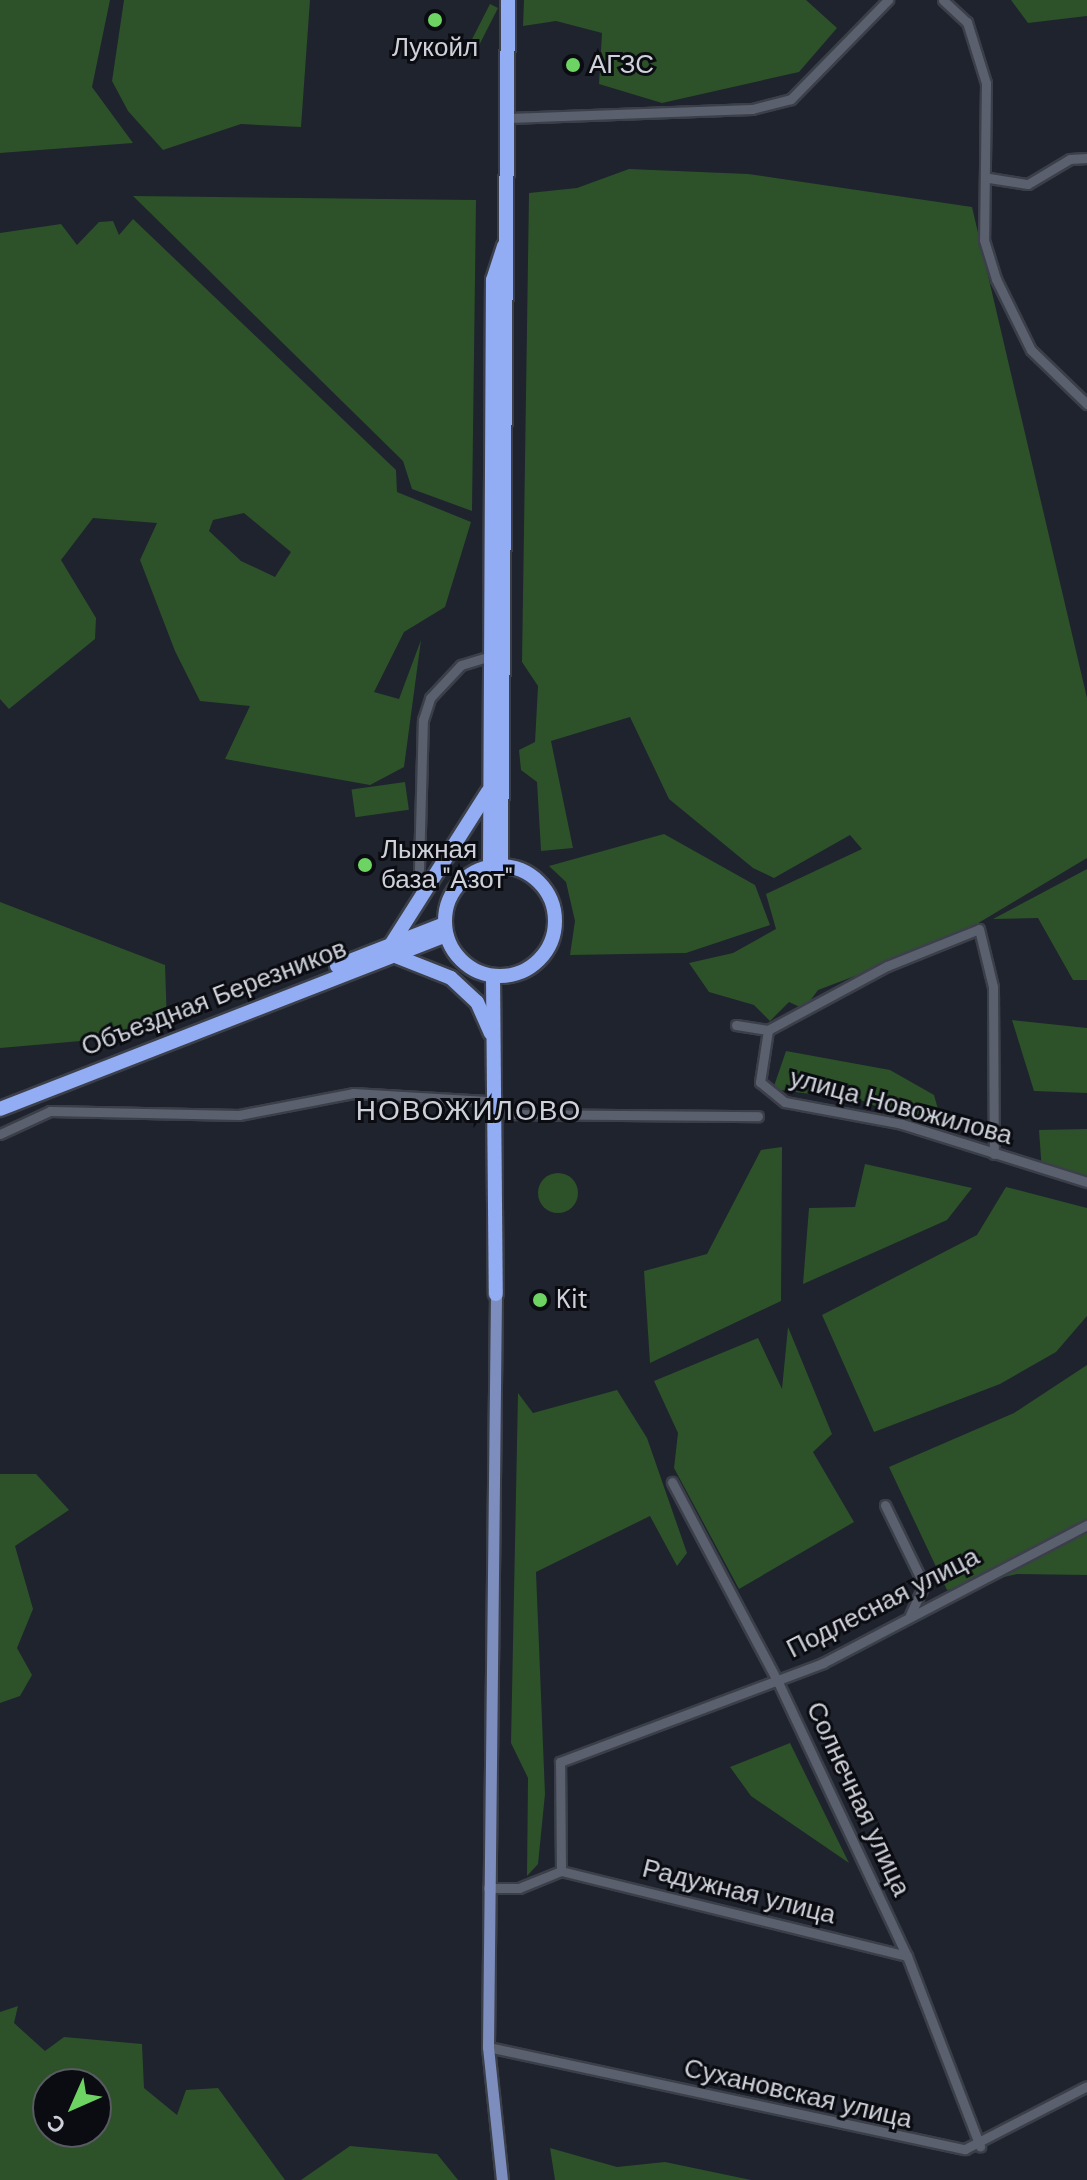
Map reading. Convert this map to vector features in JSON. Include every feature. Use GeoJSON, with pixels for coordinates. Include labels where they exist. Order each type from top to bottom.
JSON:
{"type":"FeatureCollection","features":[{"type":"Feature","properties":{"kind":"highway"},"geometry":{"type":"LineString","coordinates":[[495,865],[509,231],[508,0]]}},
{"type":"Feature","properties":{"kind":"highway"},"geometry":{"type":"LineString","coordinates":[[495,865],[490,788],[493,280],[509,231]]}},
{"type":"Feature","properties":{"kind":"highway"},"geometry":{"type":"LineString","coordinates":[[490,788],[392,950],[451,978],[477,1002],[493,1037]]}},
{"type":"Feature","properties":{"kind":"highway"},"geometry":{"type":"LineString","coordinates":[[495,865],[540,883],[555,925],[541,958],[497,976],[467,965],[446,930],[458,884],[495,865]]}},
{"type":"Feature","properties":{"kind":"highway","name":"Объездная Березников"},"geometry":{"type":"LineString","coordinates":[[0,1100],[446,930]]}},
{"type":"Feature","properties":{"kind":"highway","name":"Объездная Березников"},"geometry":{"type":"LineString","coordinates":[[0,1109],[392,950]]}},
{"type":"Feature","properties":{"kind":"highway"},"geometry":{"type":"LineString","coordinates":[[496,1294],[493,1037],[497,976]]}},
{"type":"Feature","properties":{"kind":"highway"},"geometry":{"type":"LineString","coordinates":[[496,1294],[497,976]]}},
{"type":"Feature","properties":{"kind":"main road"},"geometry":{"type":"LineString","coordinates":[[496,1294],[488,2047],[502,2180]]}},
{"type":"Feature","properties":{"kind":"street"},"geometry":{"type":"LineString","coordinates":[[509,118],[752,109],[791,99],[888,0]]}},
{"type":"Feature","properties":{"kind":"street"},"geometry":{"type":"LineString","coordinates":[[943,0],[967,22],[986,83],[989,178],[984,240],[996,279],[1031,350],[1087,404]]}},
{"type":"Feature","properties":{"kind":"street"},"geometry":{"type":"LineString","coordinates":[[989,178],[1028,184],[1070,159],[1087,158]]}},
{"type":"Feature","properties":{"kind":"street"},"geometry":{"type":"LineString","coordinates":[[419,869],[423,720],[430,698],[461,665],[491,656]]}},
{"type":"Feature","properties":{"kind":"street"},"geometry":{"type":"LineString","coordinates":[[736,1025],[768,1030],[887,966],[979,929],[993,987],[994,1154]]}},
{"type":"Feature","properties":{"kind":"street","name":"улица Новожилова"},"geometry":{"type":"LineString","coordinates":[[768,1030],[760,1073],[766,1092],[1087,1182]]}},
{"type":"Feature","properties":{"kind":"street"},"geometry":{"type":"LineString","coordinates":[[0,1134],[50,1111],[239,1115],[353,1093],[487,1101]]}},
{"type":"Feature","properties":{"kind":"street","name":"улица Новожилова"},"geometry":{"type":"LineString","coordinates":[[509,1114],[758,1116]]}},
{"type":"Feature","properties":{"kind":"street","name":"Солнечная улица"},"geometry":{"type":"LineString","coordinates":[[672,1482],[777,1680],[907,1956],[980,2146]]}},
{"type":"Feature","properties":{"kind":"street"},"geometry":{"type":"LineString","coordinates":[[885,1505],[924,1585],[910,1615]]}},
{"type":"Feature","properties":{"kind":"street","name":"Подлесная улица"},"geometry":{"type":"LineString","coordinates":[[561,1871],[560,1762],[777,1680],[1087,1525]]}},
{"type":"Feature","properties":{"kind":"street"},"geometry":{"type":"LineString","coordinates":[[488,1888],[519,1888],[561,1871]]}},
{"type":"Feature","properties":{"kind":"street","name":"Радужная улица"},"geometry":{"type":"LineString","coordinates":[[561,1871],[907,1956]]}},
{"type":"Feature","properties":{"kind":"street","name":"Сухановская улица"},"geometry":{"type":"LineString","coordinates":[[488,2047],[936,2147],[980,2146],[1087,2086]]}},
{"type":"Feature","properties":{"kind":"green space"},"geometry":{"type":"Polygon","coordinates":[[[0,0],[110,0],[92,87],[133,143],[0,153],[0,0]]]}},
{"type":"Feature","properties":{"kind":"green space"},"geometry":{"type":"Polygon","coordinates":[[[124,0],[310,0],[301,127],[241,124],[163,150],[128,111],[112,81],[124,0]]]}},
{"type":"Feature","properties":{"kind":"green space"},"geometry":{"type":"Polygon","coordinates":[[[524,0],[806,0],[837,28],[799,72],[662,103],[599,84],[602,33],[556,21],[523,26],[524,0]]]}},
{"type":"Feature","properties":{"kind":"green space"},"geometry":{"type":"Polygon","coordinates":[[[1011,0],[1087,0],[1087,16],[1028,23],[1011,0]]]}},
{"type":"Feature","properties":{"kind":"green space"},"geometry":{"type":"Polygon","coordinates":[[[490,4],[498,8],[474,56],[465,52],[490,4]]]}},
{"type":"Feature","properties":{"kind":"green space"},"geometry":{"type":"Polygon","coordinates":[[[629,169],[748,174],[972,207],[1087,698],[1087,858],[950,940],[818,990],[804,1009],[789,1002],[770,1021],[754,1005],[709,992],[689,963],[733,953],[776,929],[766,894],[862,849],[850,835],[774,878],[753,868],[669,799],[630,717],[551,741],[573,848],[541,851],[537,782],[521,770],[519,750],[535,742],[538,686],[522,662],[529,193],[577,188],[629,169]]]}},
{"type":"Feature","properties":{"kind":"green space"},"geometry":{"type":"Polygon","coordinates":[[[133,196],[476,200],[472,511],[412,489],[403,461],[133,196]]]}},
{"type":"Feature","properties":{"kind":"green space"},"geometry":{"type":"Polygon","coordinates":[[[133,219],[396,470],[397,492],[471,522],[445,607],[404,632],[374,692],[399,699],[421,640],[404,767],[370,785],[225,759],[250,706],[200,701],[175,651],[140,560],[157,523],[93,518],[61,560],[96,618],[95,639],[9,709],[0,699],[0,233],[61,224],[77,245],[99,222],[113,221],[119,235],[133,219]],[[244,513],[213,520],[209,531],[241,561],[275,577],[291,552],[244,513]]]}},
{"type":"Feature","properties":{"kind":"green space"},"geometry":{"type":"Polygon","coordinates":[[[405,782],[409,810],[355,817],[352,790],[405,782]]]}},
{"type":"Feature","properties":{"kind":"green space"},"geometry":{"type":"Polygon","coordinates":[[[664,834],[755,885],[770,925],[686,953],[570,955],[575,921],[566,882],[549,866],[664,834]]]}},
{"type":"Feature","properties":{"kind":"green space"},"geometry":{"type":"Polygon","coordinates":[[[1087,869],[1087,980],[1073,980],[1038,918],[993,919],[1087,869]]]}},
{"type":"Feature","properties":{"kind":"green space"},"geometry":{"type":"Polygon","coordinates":[[[0,902],[165,965],[167,1023],[104,1039],[0,1048],[0,902]]]}},
{"type":"Feature","properties":{"kind":"green space"},"geometry":{"type":"Polygon","coordinates":[[[1012,1020],[1087,1028],[1087,1093],[1034,1091],[1012,1020]]]}},
{"type":"Feature","properties":{"kind":"green space"},"geometry":{"type":"Polygon","coordinates":[[[786,1051],[890,1070],[934,1095],[945,1134],[863,1101],[773,1089],[786,1051]]]}},
{"type":"Feature","properties":{"kind":"green space"},"geometry":{"type":"Polygon","coordinates":[[[1087,1129],[1087,1183],[1042,1172],[1039,1130],[1087,1129]]]}},
{"type":"Feature","properties":{"kind":"green space"},"geometry":{"type":"Polygon","coordinates":[[[782,1147],[781,1301],[650,1363],[644,1271],[707,1254],[761,1150],[782,1147]]]}},
{"type":"Feature","properties":{"kind":"green space"},"geometry":{"type":"Polygon","coordinates":[[[865,1164],[972,1188],[947,1220],[803,1284],[809,1208],[855,1207],[865,1164]]]}},
{"type":"Feature","properties":{"kind":"green space"},"geometry":{"type":"Polygon","coordinates":[[[558,1173],[572,1179],[578,1193],[572,1207],[558,1213],[544,1207],[538,1193],[544,1179],[558,1173]]]}},
{"type":"Feature","properties":{"kind":"green space"},"geometry":{"type":"Polygon","coordinates":[[[1006,1187],[1087,1208],[1087,1316],[1056,1352],[1000,1384],[874,1432],[822,1315],[977,1235],[1006,1187]]]}},
{"type":"Feature","properties":{"kind":"green space"},"geometry":{"type":"Polygon","coordinates":[[[788,1327],[832,1434],[813,1452],[854,1522],[739,1589],[674,1468],[678,1433],[654,1381],[758,1338],[782,1389],[788,1327]]]}},
{"type":"Feature","properties":{"kind":"green space"},"geometry":{"type":"Polygon","coordinates":[[[1087,1365],[1087,1575],[1017,1574],[947,1590],[889,1467],[1014,1413],[1087,1365]]]}},
{"type":"Feature","properties":{"kind":"green space"},"geometry":{"type":"Polygon","coordinates":[[[617,1390],[647,1438],[687,1553],[677,1566],[650,1516],[536,1572],[545,1794],[538,1864],[527,1876],[528,1778],[511,1743],[518,1393],[533,1413],[617,1390]]]}},
{"type":"Feature","properties":{"kind":"green space"},"geometry":{"type":"Polygon","coordinates":[[[0,1474],[36,1474],[69,1510],[15,1546],[33,1609],[17,1648],[32,1675],[20,1696],[0,1703],[0,1474]]]}},
{"type":"Feature","properties":{"kind":"green space"},"geometry":{"type":"Polygon","coordinates":[[[790,1743],[849,1863],[751,1796],[730,1767],[790,1743]]]}},
{"type":"Feature","properties":{"kind":"green space"},"geometry":{"type":"Polygon","coordinates":[[[18,2006],[14,2023],[45,2051],[64,2037],[142,2044],[144,2088],[177,2115],[186,2090],[218,2088],[285,2180],[0,2180],[0,2012],[18,2006]]]}},
{"type":"Feature","properties":{"kind":"green space"},"geometry":{"type":"Polygon","coordinates":[[[350,2146],[437,2154],[458,2180],[301,2180],[350,2146]]]}},
{"type":"Feature","properties":{"kind":"green space"},"geometry":{"type":"Polygon","coordinates":[[[550,2148],[617,2167],[665,2162],[751,2180],[555,2180],[550,2148]]]}},
{"type":"Feature","properties":{"kind":"place","name":"Лукойл"},"geometry":{"type":"Point","coordinates":[435,20]}},
{"type":"Feature","properties":{"kind":"place","name":"АГЗС"},"geometry":{"type":"Point","coordinates":[573,65]}},
{"type":"Feature","properties":{"kind":"place","name":"Лыжная база \"Азот\""},"geometry":{"type":"Point","coordinates":[365,865]}},
{"type":"Feature","properties":{"kind":"place","name":"Kit"},"geometry":{"type":"Point","coordinates":[540,1300]}},
{"type":"Feature","properties":{"kind":"district","name":"НОВОЖИЛОВО"},"geometry":{"type":"Point","coordinates":[469,1111]}}]}
